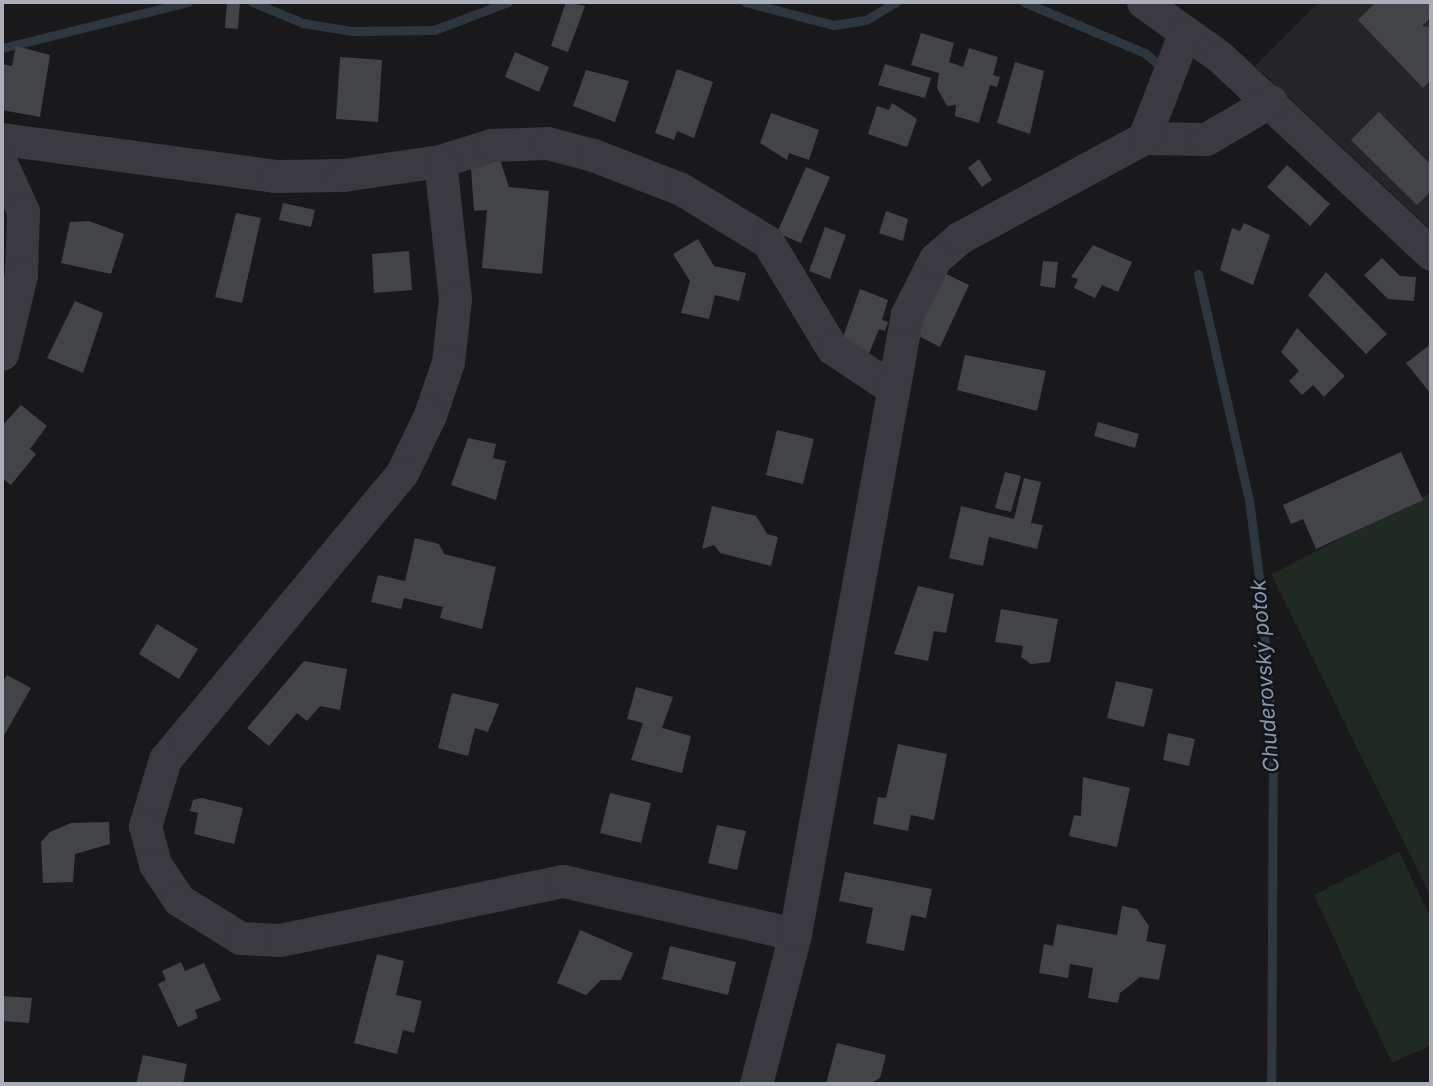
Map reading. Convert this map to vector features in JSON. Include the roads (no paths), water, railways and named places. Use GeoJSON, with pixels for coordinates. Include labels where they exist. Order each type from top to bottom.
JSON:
{"type":"FeatureCollection","features":[{"type":"Feature","properties":{"kind":"street"},"geometry":{"type":"LineString","coordinates":[[1143,2],[1180,45],[1271,101],[1431,254]]}},
{"type":"Feature","properties":{"kind":"street"},"geometry":{"type":"LineString","coordinates":[[1159,139],[1160,97],[1180,45]]}},
{"type":"Feature","properties":{"kind":"street"},"geometry":{"type":"LineString","coordinates":[[756,1084],[795,934],[890,386],[907,314],[935,259],[959,238],[1159,139],[1206,139],[1271,101]]}},
{"type":"Feature","properties":{"kind":"street"},"geometry":{"type":"LineString","coordinates":[[2,139],[274,176],[343,175],[440,160],[491,145],[547,143],[681,189],[768,242],[832,348],[890,386]]}},
{"type":"Feature","properties":{"kind":"street"},"geometry":{"type":"LineString","coordinates":[[440,160],[455,299],[448,362],[430,415],[402,473],[165,759],[145,826],[155,864],[179,900],[240,938],[280,940],[563,881],[795,934]]}},
{"type":"Feature","properties":{"kind":"street"},"geometry":{"type":"LineString","coordinates":[[2,165],[23,211],[21,275],[2,354]]}},
{"type":"Feature","properties":{"kind":"waterway","name":"Chuderovský potok"},"geometry":{"type":"LineString","coordinates":[[2,48],[188,2]]}},
{"type":"Feature","properties":{"kind":"waterway","name":"Chuderovský potok"},"geometry":{"type":"LineString","coordinates":[[252,2],[303,23],[352,31],[434,30],[508,2]]}},
{"type":"Feature","properties":{"kind":"waterway","name":"Chuderovský potok"},"geometry":{"type":"LineString","coordinates":[[745,2],[834,25],[866,20],[896,2]]}},
{"type":"Feature","properties":{"kind":"waterway","name":"Chuderovský potok"},"geometry":{"type":"LineString","coordinates":[[1024,2],[1145,53],[1160,66]]}},
{"type":"Feature","properties":{"kind":"waterway","name":"Chuderovský potok"},"geometry":{"type":"LineString","coordinates":[[1198,274],[1249,500],[1260,585],[1273,742],[1271,1084]]}}]}
